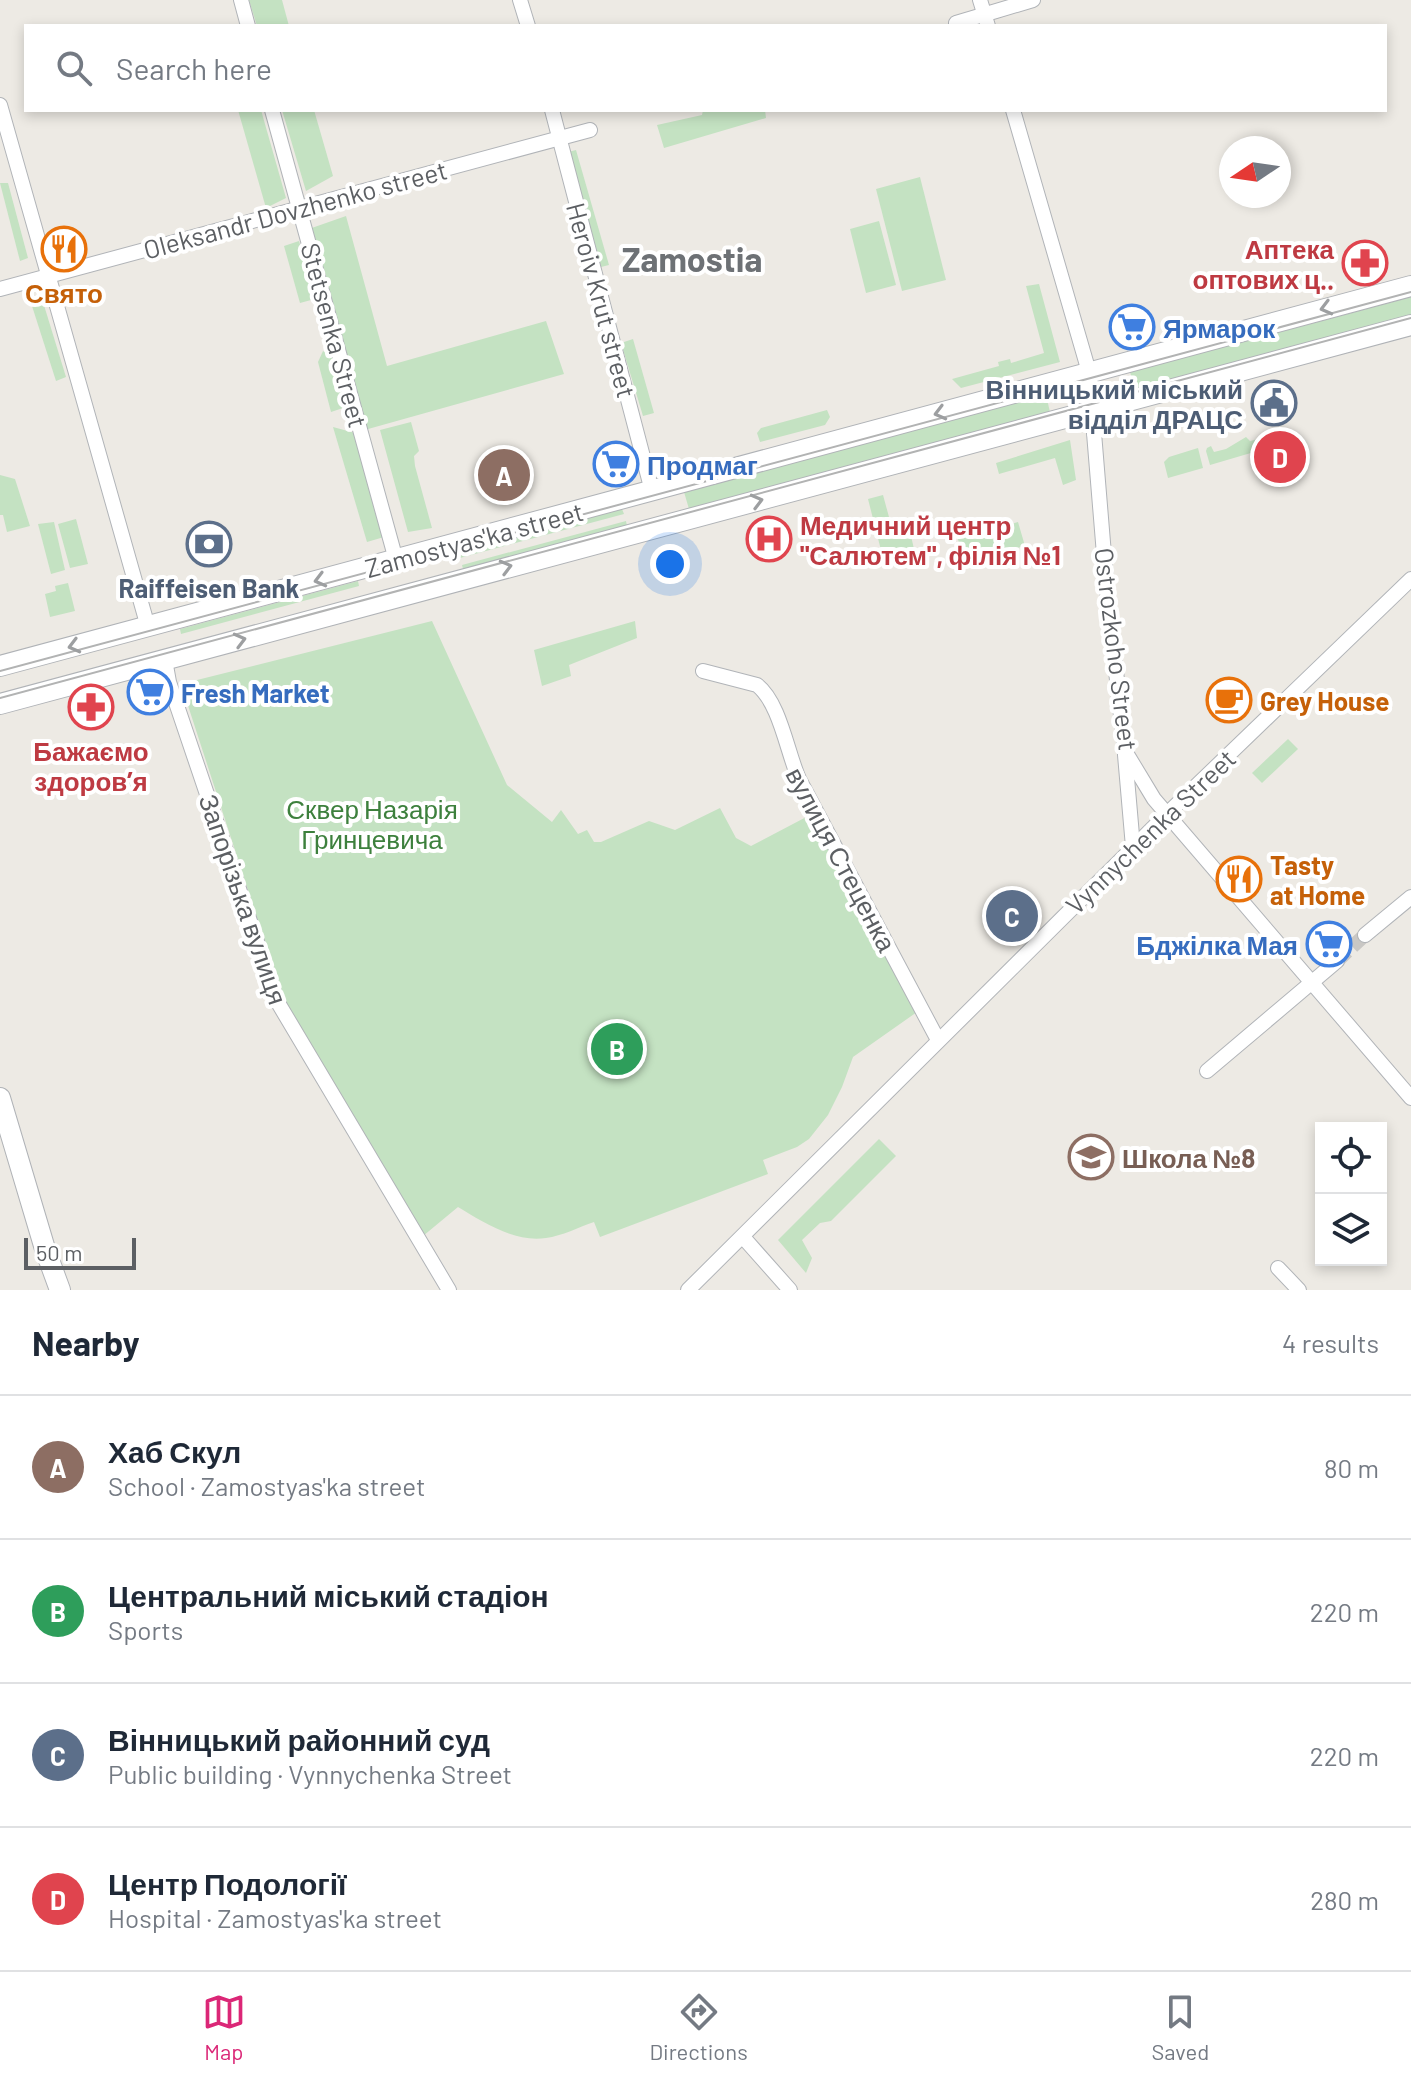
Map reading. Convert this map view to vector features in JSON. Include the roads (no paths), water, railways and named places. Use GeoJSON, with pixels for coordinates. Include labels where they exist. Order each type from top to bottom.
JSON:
{"type":"FeatureCollection","features":[{"type":"Feature","properties":{"kind":"main road","name":"Zamostyas'ka street"},"geometry":{"type":"LineString","coordinates":[[0,666],[1411,286]]}},
{"type":"Feature","properties":{"kind":"main road","name":"Zamostyas'ka street"},"geometry":{"type":"LineString","coordinates":[[0,704],[1411,325]]}},
{"type":"Feature","properties":{"kind":"main road"},"geometry":{"type":"LineString","coordinates":[[0,1098],[60,1290]]}},
{"type":"Feature","properties":{"kind":"street"},"geometry":{"type":"LineString","coordinates":[[241,0],[247,24]]}},
{"type":"Feature","properties":{"kind":"street"},"geometry":{"type":"LineString","coordinates":[[520,0],[527,24]]}},
{"type":"Feature","properties":{"kind":"street"},"geometry":{"type":"LineString","coordinates":[[956,23],[1033,0]]}},
{"type":"Feature","properties":{"kind":"street"},"geometry":{"type":"LineString","coordinates":[[0,105],[148,627]]}},
{"type":"Feature","properties":{"kind":"street","name":"Stetsenka Street"},"geometry":{"type":"LineString","coordinates":[[273,112],[396,560]]}},
{"type":"Feature","properties":{"kind":"street","name":"Heroiv Krut street"},"geometry":{"type":"LineString","coordinates":[[553,112],[652,491]]}},
{"type":"Feature","properties":{"kind":"street","name":"Ostrozkoho Street"},"geometry":{"type":"LineString","coordinates":[[1014,112],[1089,372],[1125,751],[1154,799],[1411,1098]]}},
{"type":"Feature","properties":{"kind":"street","name":"Oleksandr Dovzhenko street"},"geometry":{"type":"LineString","coordinates":[[0,289],[590,130]]}},
{"type":"Feature","properties":{"kind":"street","name":"Vynnychenka Street"},"geometry":{"type":"LineString","coordinates":[[688,1290],[1133,847],[1411,579]]}},
{"type":"Feature","properties":{"kind":"street","name":"Запорізька вулиця"},"geometry":{"type":"LineString","coordinates":[[165,660],[169,682],[277,1001],[449,1290]]}},
{"type":"Feature","properties":{"kind":"street","name":"вулиця Стеценка"},"geometry":{"type":"LineString","coordinates":[[703,671],[757,685],[765,691],[782,724],[788,754],[799,779],[938,1040]]}},
{"type":"Feature","properties":{"kind":"street"},"geometry":{"type":"LineString","coordinates":[[1125,751],[1133,847]]}},
{"type":"Feature","properties":{"kind":"street"},"geometry":{"type":"LineString","coordinates":[[1365,935],[1411,897]]}},
{"type":"Feature","properties":{"kind":"street"},"geometry":{"type":"LineString","coordinates":[[1207,1071],[1337,961]]}},
{"type":"Feature","properties":{"kind":"street"},"geometry":{"type":"LineString","coordinates":[[743,1237],[790,1290]]}},
{"type":"Feature","properties":{"kind":"street"},"geometry":{"type":"LineString","coordinates":[[1278,1268],[1299,1290]]}},
{"type":"Feature","properties":{"kind":"tunnel"},"geometry":{"type":"LineString","coordinates":[[1337,961],[1365,935]]}},
{"type":"Feature","properties":{"kind":"tram line"},"geometry":{"type":"LineString","coordinates":[[0,671],[1411,292]]}},
{"type":"Feature","properties":{"kind":"tram line"},"geometry":{"type":"LineString","coordinates":[[0,698],[1411,318]]}},
{"type":"Feature","properties":{"kind":"place","name":"Свято"},"geometry":{"type":"Point","coordinates":[64,249]}},
{"type":"Feature","properties":{"kind":"place","name":"Аптека оптових ц‥"},"geometry":{"type":"Point","coordinates":[1365,263]}},
{"type":"Feature","properties":{"kind":"place","name":"Ярмарок"},"geometry":{"type":"Point","coordinates":[1132,327]}},
{"type":"Feature","properties":{"kind":"place","name":"Вінницький міський відділ ДРАЦС"},"geometry":{"type":"Point","coordinates":[1274,403]}},
{"type":"Feature","properties":{"kind":"place","name":"Центр Подології"},"geometry":{"type":"Point","coordinates":[1280,457]}},
{"type":"Feature","properties":{"kind":"place","name":"Продмаг"},"geometry":{"type":"Point","coordinates":[616,464]}},
{"type":"Feature","properties":{"kind":"place","name":"Хаб Скул"},"geometry":{"type":"Point","coordinates":[504,475]}},
{"type":"Feature","properties":{"kind":"place","name":"Медичний центр \"Салютем\", філія №1"},"geometry":{"type":"Point","coordinates":[769,539]}},
{"type":"Feature","properties":{"kind":"place","name":"Raiffeisen Bank"},"geometry":{"type":"Point","coordinates":[209,544]}},
{"type":"Feature","properties":{"kind":"place","name":"Fresh Market"},"geometry":{"type":"Point","coordinates":[150,692]}},
{"type":"Feature","properties":{"kind":"place","name":"Grey House"},"geometry":{"type":"Point","coordinates":[1229,700]}},
{"type":"Feature","properties":{"kind":"place","name":"Бажаємо здоровʼя"},"geometry":{"type":"Point","coordinates":[91,707]}},
{"type":"Feature","properties":{"kind":"place","name":"Tasty at Home"},"geometry":{"type":"Point","coordinates":[1239,879]}},
{"type":"Feature","properties":{"kind":"place","name":"Вінницький районний суд"},"geometry":{"type":"Point","coordinates":[1012,916]}},
{"type":"Feature","properties":{"kind":"place","name":"Бджілка Мая"},"geometry":{"type":"Point","coordinates":[1329,944]}},
{"type":"Feature","properties":{"kind":"place","name":"Центральний міський стадіон"},"geometry":{"type":"Point","coordinates":[617,1049]}},
{"type":"Feature","properties":{"kind":"place","name":"Школа №8"},"geometry":{"type":"Point","coordinates":[1091,1157]}},
{"type":"Feature","properties":{"kind":"district","name":"Zamostia"},"geometry":{"type":"Point","coordinates":[692,258]}},
{"type":"Feature","properties":{"kind":"park label","name":"Сквер Назарія Гринцевича"},"geometry":{"type":"Point","coordinates":[372,823]}}]}
